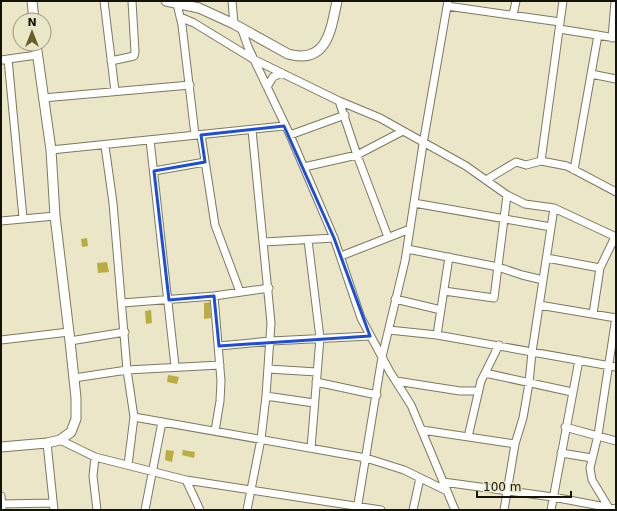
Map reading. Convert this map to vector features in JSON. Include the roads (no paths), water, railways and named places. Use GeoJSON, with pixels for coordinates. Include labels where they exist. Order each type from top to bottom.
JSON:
{"type":"FeatureCollection","features":[{"type":"Feature","properties":{"kind":"street"},"geometry":{"type":"LineString","coordinates":[[32,1],[33,12]]}},
{"type":"Feature","properties":{"kind":"street"},"geometry":{"type":"LineString","coordinates":[[104,1],[115,91]]}},
{"type":"Feature","properties":{"kind":"street"},"geometry":{"type":"LineString","coordinates":[[111,61],[134,56],[132,1]]}},
{"type":"Feature","properties":{"kind":"street"},"geometry":{"type":"LineString","coordinates":[[166,1],[177,4],[196,5],[288,54],[297,57],[308,56],[316,53],[325,42],[332,27],[337,1]]}},
{"type":"Feature","properties":{"kind":"street"},"geometry":{"type":"LineString","coordinates":[[232,1],[234,24]]}},
{"type":"Feature","properties":{"kind":"street"},"geometry":{"type":"LineString","coordinates":[[513,15],[516,1]]}},
{"type":"Feature","properties":{"kind":"street"},"geometry":{"type":"LineString","coordinates":[[541,162],[563,1]]}},
{"type":"Feature","properties":{"kind":"street"},"geometry":{"type":"LineString","coordinates":[[357,508],[382,357],[407,249],[423,144],[448,3],[513,15],[614,38],[615,1]]}},
{"type":"Feature","properties":{"kind":"street"},"geometry":{"type":"LineString","coordinates":[[177,4],[198,135],[205,162],[215,225],[240,292]]}},
{"type":"Feature","properties":{"kind":"street"},"geometry":{"type":"LineString","coordinates":[[180,17],[194,23],[253,58],[282,73],[403,131],[423,144],[466,166],[507,195],[525,204],[554,208],[615,237],[600,268],[594,314]]}},
{"type":"Feature","properties":{"kind":"street"},"geometry":{"type":"LineString","coordinates":[[242,30],[284,126],[290,134],[334,238],[361,318],[382,357],[411,405],[455,510]]}},
{"type":"Feature","properties":{"kind":"street"},"geometry":{"type":"LineString","coordinates":[[574,170],[598,35]]}},
{"type":"Feature","properties":{"kind":"street"},"geometry":{"type":"LineString","coordinates":[[1,447],[47,443],[60,440],[71,432],[76,419],[70,337],[55,216],[51,150],[37,52]]}},
{"type":"Feature","properties":{"kind":"street"},"geometry":{"type":"LineString","coordinates":[[23,218],[4,59],[38,55]]}},
{"type":"Feature","properties":{"kind":"street"},"geometry":{"type":"LineString","coordinates":[[267,87],[273,77],[282,73]]}},
{"type":"Feature","properties":{"kind":"street"},"geometry":{"type":"LineString","coordinates":[[591,74],[616,78]]}},
{"type":"Feature","properties":{"kind":"street"},"geometry":{"type":"LineString","coordinates":[[44,98],[190,85]]}},
{"type":"Feature","properties":{"kind":"street"},"geometry":{"type":"LineString","coordinates":[[340,101],[357,155],[388,236]]}},
{"type":"Feature","properties":{"kind":"street"},"geometry":{"type":"LineString","coordinates":[[290,134],[345,115]]}},
{"type":"Feature","properties":{"kind":"street"},"geometry":{"type":"LineString","coordinates":[[51,150],[105,146],[284,126]]}},
{"type":"Feature","properties":{"kind":"street"},"geometry":{"type":"LineString","coordinates":[[247,510],[261,439],[271,341],[269,288],[252,130]]}},
{"type":"Feature","properties":{"kind":"street"},"geometry":{"type":"LineString","coordinates":[[304,168],[357,155],[403,131]]}},
{"type":"Feature","properties":{"kind":"street"},"geometry":{"type":"LineString","coordinates":[[150,140],[169,300],[175,366]]}},
{"type":"Feature","properties":{"kind":"street"},"geometry":{"type":"LineString","coordinates":[[105,146],[113,203],[127,370],[134,417],[128,465]]}},
{"type":"Feature","properties":{"kind":"street"},"geometry":{"type":"LineString","coordinates":[[154,171],[205,162]]}},
{"type":"Feature","properties":{"kind":"street"},"geometry":{"type":"LineString","coordinates":[[486,180],[516,162],[526,165],[541,162],[567,166],[616,192]]}},
{"type":"Feature","properties":{"kind":"street"},"geometry":{"type":"LineString","coordinates":[[444,291],[494,298],[507,195]]}},
{"type":"Feature","properties":{"kind":"street"},"geometry":{"type":"LineString","coordinates":[[414,203],[551,227]]}},
{"type":"Feature","properties":{"kind":"street"},"geometry":{"type":"LineString","coordinates":[[504,510],[515,444],[523,418],[529,383],[532,352],[554,208]]}},
{"type":"Feature","properties":{"kind":"street"},"geometry":{"type":"LineString","coordinates":[[1,221],[55,216]]}},
{"type":"Feature","properties":{"kind":"street"},"geometry":{"type":"LineString","coordinates":[[341,256],[388,236],[410,229]]}},
{"type":"Feature","properties":{"kind":"street"},"geometry":{"type":"LineString","coordinates":[[264,242],[334,238]]}},
{"type":"Feature","properties":{"kind":"street"},"geometry":{"type":"LineString","coordinates":[[308,240],[320,338],[311,448]]}},
{"type":"Feature","properties":{"kind":"street"},"geometry":{"type":"LineString","coordinates":[[407,249],[498,266],[522,275],[543,280]]}},
{"type":"Feature","properties":{"kind":"street"},"geometry":{"type":"LineString","coordinates":[[437,335],[449,257]]}},
{"type":"Feature","properties":{"kind":"street"},"geometry":{"type":"LineString","coordinates":[[547,258],[600,268]]}},
{"type":"Feature","properties":{"kind":"street"},"geometry":{"type":"LineString","coordinates":[[122,303],[214,296],[269,288]]}},
{"type":"Feature","properties":{"kind":"street"},"geometry":{"type":"LineString","coordinates":[[214,296],[220,365],[220,401],[215,431]]}},
{"type":"Feature","properties":{"kind":"street"},"geometry":{"type":"LineString","coordinates":[[396,299],[441,310]]}},
{"type":"Feature","properties":{"kind":"street"},"geometry":{"type":"LineString","coordinates":[[539,305],[616,318],[598,435],[590,468],[592,480],[612,508]]}},
{"type":"Feature","properties":{"kind":"street"},"geometry":{"type":"LineString","coordinates":[[389,330],[437,335],[616,367]]}},
{"type":"Feature","properties":{"kind":"street"},"geometry":{"type":"LineString","coordinates":[[1,340],[70,337],[125,332]]}},
{"type":"Feature","properties":{"kind":"street"},"geometry":{"type":"LineString","coordinates":[[219,346],[271,341],[370,336]]}},
{"type":"Feature","properties":{"kind":"street"},"geometry":{"type":"LineString","coordinates":[[468,437],[478,391],[498,345]]}},
{"type":"Feature","properties":{"kind":"street"},"geometry":{"type":"LineString","coordinates":[[551,510],[579,360]]}},
{"type":"Feature","properties":{"kind":"street"},"geometry":{"type":"LineString","coordinates":[[74,378],[127,370],[175,366],[220,365]]}},
{"type":"Feature","properties":{"kind":"street"},"geometry":{"type":"LineString","coordinates":[[268,369],[317,372]]}},
{"type":"Feature","properties":{"kind":"street"},"geometry":{"type":"LineString","coordinates":[[485,373],[572,392]]}},
{"type":"Feature","properties":{"kind":"street"},"geometry":{"type":"LineString","coordinates":[[396,381],[452,390],[478,391]]}},
{"type":"Feature","properties":{"kind":"street"},"geometry":{"type":"LineString","coordinates":[[316,382],[377,394]]}},
{"type":"Feature","properties":{"kind":"street"},"geometry":{"type":"LineString","coordinates":[[266,396],[314,403]]}},
{"type":"Feature","properties":{"kind":"street"},"geometry":{"type":"LineString","coordinates":[[134,417],[366,458],[404,470],[447,491]]}},
{"type":"Feature","properties":{"kind":"street"},"geometry":{"type":"LineString","coordinates":[[145,510],[162,422]]}},
{"type":"Feature","properties":{"kind":"street"},"geometry":{"type":"LineString","coordinates":[[566,427],[616,441]]}},
{"type":"Feature","properties":{"kind":"street"},"geometry":{"type":"LineString","coordinates":[[422,430],[515,444]]}},
{"type":"Feature","properties":{"kind":"street"},"geometry":{"type":"LineString","coordinates":[[60,440],[77,450],[95,457],[186,480],[357,508],[381,510]]}},
{"type":"Feature","properties":{"kind":"street"},"geometry":{"type":"LineString","coordinates":[[2,503],[53,506],[47,443]]}},
{"type":"Feature","properties":{"kind":"street"},"geometry":{"type":"LineString","coordinates":[[561,453],[592,458]]}},
{"type":"Feature","properties":{"kind":"street"},"geometry":{"type":"LineString","coordinates":[[95,457],[93,476],[97,510]]}},
{"type":"Feature","properties":{"kind":"street"},"geometry":{"type":"LineString","coordinates":[[413,510],[420,478]]}},
{"type":"Feature","properties":{"kind":"street"},"geometry":{"type":"LineString","coordinates":[[186,480],[198,509]]}},
{"type":"Feature","properties":{"kind":"street"},"geometry":{"type":"LineString","coordinates":[[443,482],[508,490],[612,508]]}}]}
